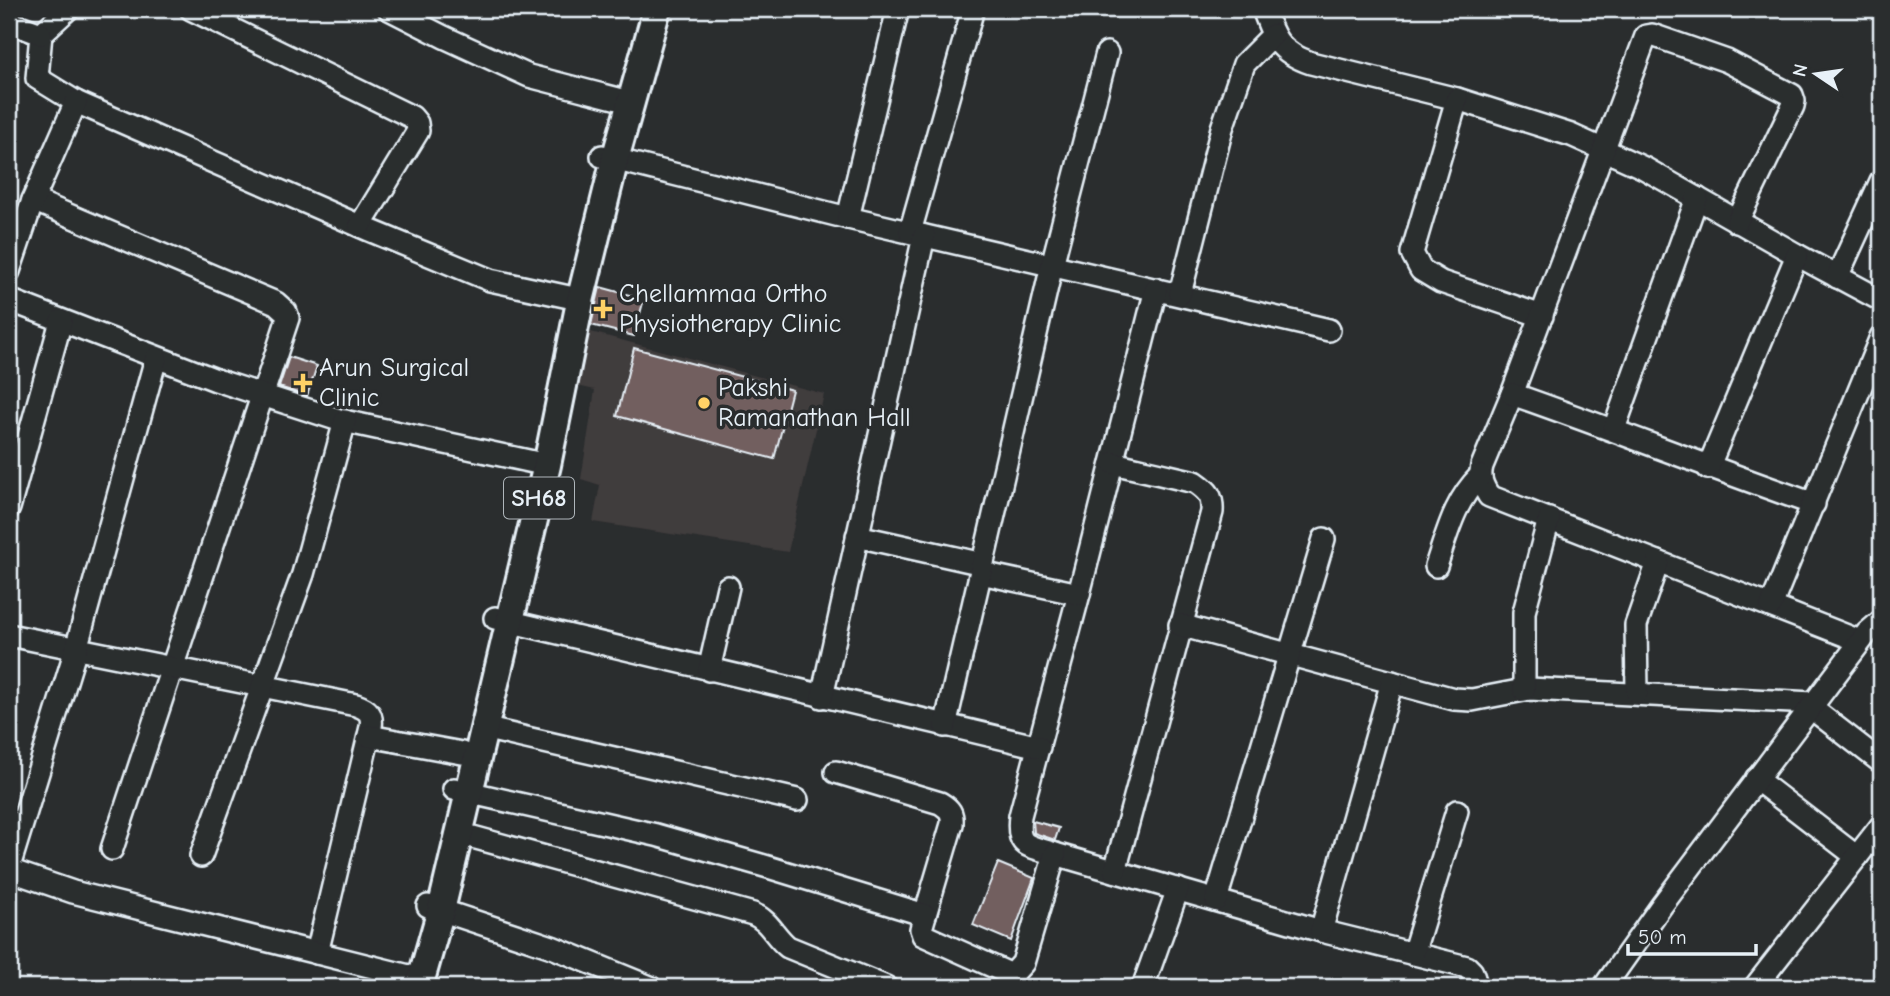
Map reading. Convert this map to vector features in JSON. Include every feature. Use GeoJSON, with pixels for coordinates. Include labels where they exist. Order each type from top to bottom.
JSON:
{"type":"FeatureCollection","features":[{"type":"Feature","properties":{"kind":"main road","name":"SH68"},"geometry":{"type":"LineString","coordinates":[[411,983],[453,838],[461,791],[463,753],[502,620],[581,297],[618,99],[644,9]]}},
{"type":"Feature","properties":{"kind":"main road","name":"SH68"},"geometry":{"type":"LineString","coordinates":[[540,464],[569,297],[609,157],[657,9]]}},
{"type":"Feature","properties":{"kind":"main road","name":"SH68"},"geometry":{"type":"LineString","coordinates":[[461,791],[483,728],[502,620]]}},
{"type":"Feature","properties":{"kind":"street"},"geometry":{"type":"LineString","coordinates":[[68,9],[41,34],[37,78],[76,102],[490,280],[569,297]]}},
{"type":"Feature","properties":{"kind":"street"},"geometry":{"type":"LineString","coordinates":[[191,9],[356,88],[412,117],[417,123],[418,131],[360,226]]}},
{"type":"Feature","properties":{"kind":"street"},"geometry":{"type":"LineString","coordinates":[[388,9],[529,76],[618,99]]}},
{"type":"Feature","properties":{"kind":"street"},"geometry":{"type":"LineString","coordinates":[[848,218],[898,9]]}},
{"type":"Feature","properties":{"kind":"street"},"geometry":{"type":"LineString","coordinates":[[821,697],[857,536],[917,234],[973,9]]}},
{"type":"Feature","properties":{"kind":"street"},"geometry":{"type":"LineString","coordinates":[[1263,9],[1269,38],[1293,57],[1457,99],[1571,135],[1644,168],[1881,300]]}},
{"type":"Feature","properties":{"kind":"street"},"geometry":{"type":"LineString","coordinates":[[9,22],[41,34]]}},
{"type":"Feature","properties":{"kind":"street"},"geometry":{"type":"LineString","coordinates":[[1436,566],[1457,505],[1480,475],[1646,36],[1652,35],[1727,61],[1787,92],[1794,101],[1737,222]]}},
{"type":"Feature","properties":{"kind":"street"},"geometry":{"type":"LineString","coordinates":[[1180,294],[1222,128],[1244,64],[1269,38]]}},
{"type":"Feature","properties":{"kind":"street"},"geometry":{"type":"LineString","coordinates":[[945,726],[1052,265],[1107,53]]}},
{"type":"Feature","properties":{"kind":"street"},"geometry":{"type":"LineString","coordinates":[[1457,99],[1412,253],[1421,270],[1441,282],[1542,316]]}},
{"type":"Feature","properties":{"kind":"street"},"geometry":{"type":"LineString","coordinates":[[9,271],[33,200],[76,102]]}},
{"type":"Feature","properties":{"kind":"street"},"geometry":{"type":"LineString","coordinates":[[609,157],[848,218],[1329,330]]}},
{"type":"Feature","properties":{"kind":"street"},"geometry":{"type":"LineString","coordinates":[[1837,277],[1881,181]]}},
{"type":"Feature","properties":{"kind":"street"},"geometry":{"type":"LineString","coordinates":[[1614,429],[1697,198]]}},
{"type":"Feature","properties":{"kind":"street"},"geometry":{"type":"LineString","coordinates":[[33,200],[282,307],[288,318],[112,849]]}},
{"type":"Feature","properties":{"kind":"street"},"geometry":{"type":"LineString","coordinates":[[1708,467],[1797,255]]}},
{"type":"Feature","properties":{"kind":"street"},"geometry":{"type":"LineString","coordinates":[[1156,289],[1020,817],[1018,836],[1022,842],[1055,854],[1321,931],[1467,968],[1472,972],[1477,987]]}},
{"type":"Feature","properties":{"kind":"street"},"geometry":{"type":"LineString","coordinates":[[9,300],[216,380],[345,421],[540,464]]}},
{"type":"Feature","properties":{"kind":"street"},"geometry":{"type":"LineString","coordinates":[[9,508],[61,321]]}},
{"type":"Feature","properties":{"kind":"street"},"geometry":{"type":"LineString","coordinates":[[1771,606],[1814,503],[1874,374],[1881,337]]}},
{"type":"Feature","properties":{"kind":"street"},"geometry":{"type":"LineString","coordinates":[[156,358],[76,649],[9,869],[73,892],[317,953],[411,983]]}},
{"type":"Feature","properties":{"kind":"street"},"geometry":{"type":"LineString","coordinates":[[1512,394],[1614,429],[1708,467],[1814,503]]}},
{"type":"Feature","properties":{"kind":"street"},"geometry":{"type":"LineString","coordinates":[[201,856],[303,574],[345,421]]}},
{"type":"Feature","properties":{"kind":"street"},"geometry":{"type":"LineString","coordinates":[[1113,463],[1195,482],[1206,489],[1213,499],[1212,512],[1115,871]]}},
{"type":"Feature","properties":{"kind":"street"},"geometry":{"type":"LineString","coordinates":[[1480,475],[1482,486],[1489,496],[1860,641]]}},
{"type":"Feature","properties":{"kind":"street"},"geometry":{"type":"LineString","coordinates":[[1524,690],[1524,611],[1549,519]]}},
{"type":"Feature","properties":{"kind":"street"},"geometry":{"type":"LineString","coordinates":[[857,536],[1079,594]]}},
{"type":"Feature","properties":{"kind":"street"},"geometry":{"type":"LineString","coordinates":[[1216,900],[1324,539]]}},
{"type":"Feature","properties":{"kind":"street"},"geometry":{"type":"LineString","coordinates":[[1637,693],[1636,625],[1658,562]]}},
{"type":"Feature","properties":{"kind":"street"},"geometry":{"type":"LineString","coordinates":[[709,670],[728,587]]}},
{"type":"Feature","properties":{"kind":"street"},"geometry":{"type":"LineString","coordinates":[[502,620],[1039,747]]}},
{"type":"Feature","properties":{"kind":"street"},"geometry":{"type":"LineString","coordinates":[[1604,987],[1860,641],[1881,621]]}},
{"type":"Feature","properties":{"kind":"street"},"geometry":{"type":"LineString","coordinates":[[1180,625],[1463,699],[1524,690],[1637,693],[1812,705],[1881,762]]}},
{"type":"Feature","properties":{"kind":"street"},"geometry":{"type":"LineString","coordinates":[[9,635],[364,708],[372,719],[369,736],[317,953]]}},
{"type":"Feature","properties":{"kind":"street"},"geometry":{"type":"LineString","coordinates":[[1321,931],[1392,682]]}},
{"type":"Feature","properties":{"kind":"street"},"geometry":{"type":"LineString","coordinates":[[483,728],[797,800]]}},
{"type":"Feature","properties":{"kind":"street"},"geometry":{"type":"LineString","coordinates":[[369,736],[463,753]]}},
{"type":"Feature","properties":{"kind":"street"},"geometry":{"type":"LineString","coordinates":[[836,772],[940,803],[950,809],[952,824],[921,929],[923,935],[1012,975],[1023,964],[1055,854]]}},
{"type":"Feature","properties":{"kind":"street"},"geometry":{"type":"LineString","coordinates":[[1756,779],[1857,856]]}},
{"type":"Feature","properties":{"kind":"street"},"geometry":{"type":"LineString","coordinates":[[461,791],[656,835],[925,915]]}},
{"type":"Feature","properties":{"kind":"street"},"geometry":{"type":"LineString","coordinates":[[1413,954],[1457,811]]}},
{"type":"Feature","properties":{"kind":"street"},"geometry":{"type":"LineString","coordinates":[[1755,987],[1881,826]]}},
{"type":"Feature","properties":{"kind":"street"},"geometry":{"type":"LineString","coordinates":[[453,838],[753,914],[763,918],[788,947],[886,987]]}},
{"type":"Feature","properties":{"kind":"street"},"geometry":{"type":"LineString","coordinates":[[1143,987],[1178,889]]}},
{"type":"Feature","properties":{"kind":"street"},"geometry":{"type":"LineString","coordinates":[[434,908],[552,947],[650,987]]}},
{"type":"Feature","properties":{"kind":"shaded area"},"geometry":{"type":"Polygon","coordinates":[[[576,328],[824,394],[788,552],[593,522],[600,485],[581,479],[595,390],[564,383],[576,328]]]}},
{"type":"Feature","properties":{"kind":"building"},"geometry":{"type":"Polygon","coordinates":[[[600,287],[644,299],[634,336],[591,325],[600,287]]]}},
{"type":"Feature","properties":{"kind":"building","name":"Pakshi Ramanathan Hall"},"geometry":{"type":"Polygon","coordinates":[[[634,348],[792,390],[774,459],[617,416],[634,348]]]}},
{"type":"Feature","properties":{"kind":"building"},"geometry":{"type":"Polygon","coordinates":[[[289,357],[317,366],[307,396],[279,387],[289,357]]]}},
{"type":"Feature","properties":{"kind":"building"},"geometry":{"type":"Polygon","coordinates":[[[1033,821],[1059,828],[1055,840],[1034,833],[1033,821]]]}},
{"type":"Feature","properties":{"kind":"building"},"geometry":{"type":"Polygon","coordinates":[[[998,863],[1034,878],[1011,941],[973,925],[998,863]]]}},
{"type":"Feature","properties":{"kind":"place","name":"Chellammaa Ortho Physiotherapy Clinic"},"geometry":{"type":"Point","coordinates":[603,309]}},
{"type":"Feature","properties":{"kind":"place","name":"Arun Surgical Clinic"},"geometry":{"type":"Point","coordinates":[303,383]}},
{"type":"Feature","properties":{"kind":"place","name":"Pakshi Ramanathan Hall"},"geometry":{"type":"Point","coordinates":[704,403]}}]}
